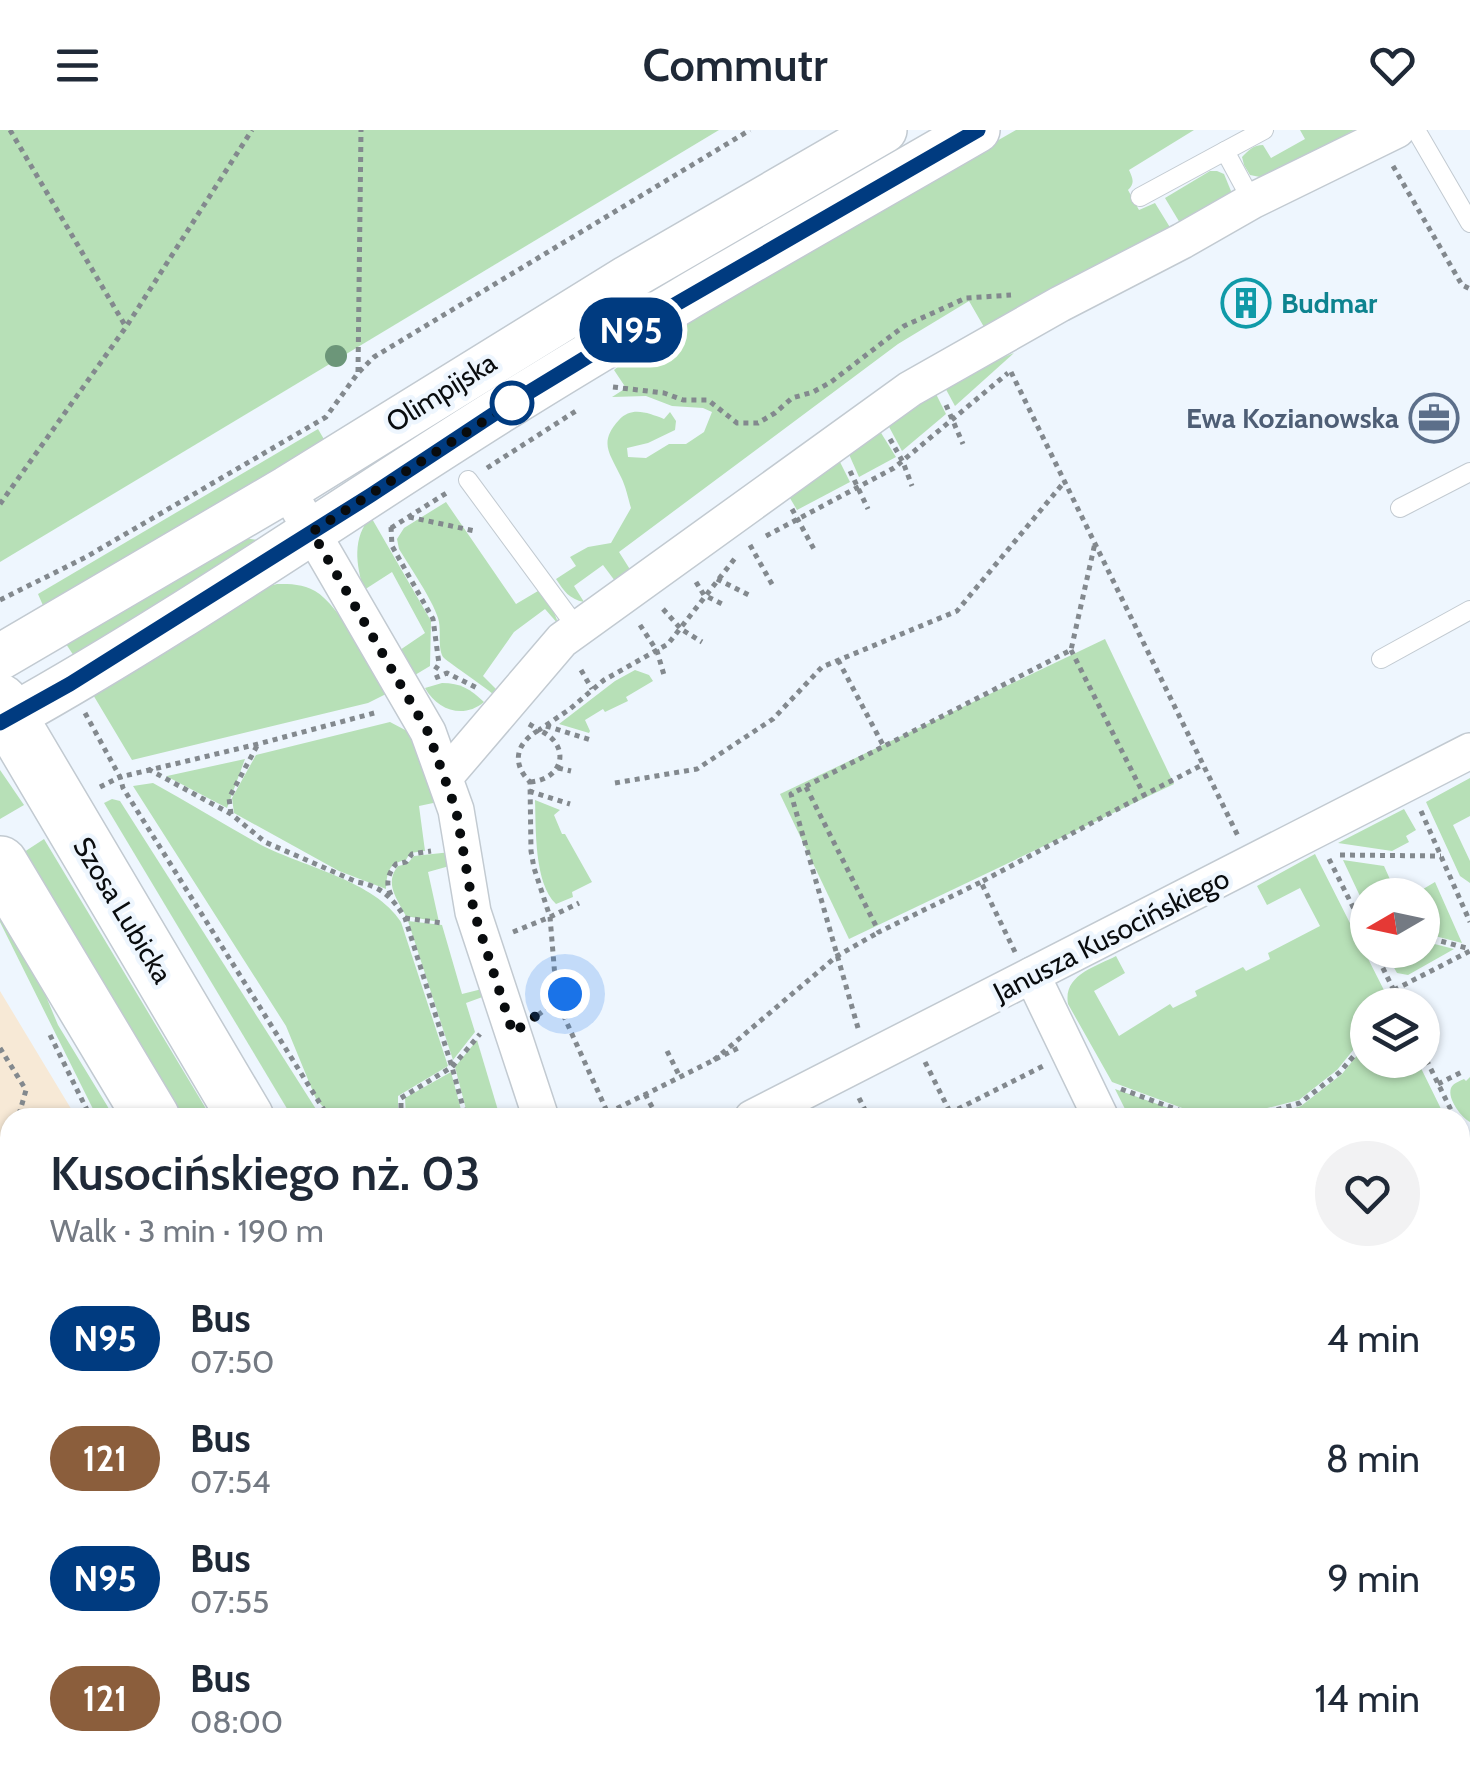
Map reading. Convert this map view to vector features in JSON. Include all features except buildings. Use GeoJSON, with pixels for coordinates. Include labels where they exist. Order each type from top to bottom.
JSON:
{"type":"FeatureCollection","features":[{"type":"Feature","properties":{"kind":"main road","name":"Szosa Lubicka"},"geometry":{"type":"LineString","coordinates":[[4,710],[240,1108]]}},
{"type":"Feature","properties":{"kind":"main road"},"geometry":{"type":"LineString","coordinates":[[0,864],[146,1108]]}},
{"type":"Feature","properties":{"kind":"street","name":"Olimpijska"},"geometry":{"type":"LineString","coordinates":[[0,657],[287,489],[336,434],[628,278],[884,130]]}},
{"type":"Feature","properties":{"kind":"street","name":"Olimpijska"},"geometry":{"type":"LineString","coordinates":[[4,710],[86,674],[312,532],[391,514],[503,408],[978,130]]}},
{"type":"Feature","properties":{"kind":"street"},"geometry":{"type":"LineString","coordinates":[[446,776],[553,650],[578,628],[631,590],[741,531],[778,484],[910,389],[1252,201],[1393,144]]}},
{"type":"Feature","properties":{"kind":"street"},"geometry":{"type":"LineString","coordinates":[[287,489],[428,732],[446,776],[464,846],[474,912],[538,1108]]}},
{"type":"Feature","properties":{"kind":"street","name":"Janusza Kusocińskiego"},"geometry":{"type":"LineString","coordinates":[[771,1108],[1470,751]]}},
{"type":"Feature","properties":{"kind":"street"},"geometry":{"type":"LineString","coordinates":[[1029,976],[1096,1108]]}},
{"type":"Feature","properties":{"kind":"lane"},"geometry":{"type":"LineString","coordinates":[[1140,197],[1264,130]]}},
{"type":"Feature","properties":{"kind":"lane"},"geometry":{"type":"LineString","coordinates":[[1416,130],[1470,223]]}},
{"type":"Feature","properties":{"kind":"lane"},"geometry":{"type":"LineString","coordinates":[[1225,151],[1252,201]]}},
{"type":"Feature","properties":{"kind":"lane"},"geometry":{"type":"LineString","coordinates":[[1400,508],[1470,472]]}},
{"type":"Feature","properties":{"kind":"lane"},"geometry":{"type":"LineString","coordinates":[[468,480],[578,628]]}},
{"type":"Feature","properties":{"kind":"lane"},"geometry":{"type":"LineString","coordinates":[[1382,659],[1470,610]]}},
{"type":"Feature","properties":{"kind":"path"},"geometry":{"type":"LineString","coordinates":[[10,130],[126,327]]}},
{"type":"Feature","properties":{"kind":"path"},"geometry":{"type":"LineString","coordinates":[[0,504],[126,327],[252,130]]}},
{"type":"Feature","properties":{"kind":"path"},"geometry":{"type":"LineString","coordinates":[[0,600],[336,434],[358,372],[361,130]]}},
{"type":"Feature","properties":{"kind":"path"},"geometry":{"type":"LineString","coordinates":[[358,372],[374,357],[750,130]]}},
{"type":"Feature","properties":{"kind":"path"},"geometry":{"type":"LineString","coordinates":[[1393,144],[1462,285],[1470,289]]}},
{"type":"Feature","properties":{"kind":"path"},"geometry":{"type":"LineString","coordinates":[[614,386],[682,400],[708,400],[738,423],[758,423],[792,398],[830,382],[904,326],[966,298],[1014,295],[1060,304]]}},
{"type":"Feature","properties":{"kind":"path"},"geometry":{"type":"LineString","coordinates":[[741,531],[797,519],[858,489],[903,462],[1011,372],[1251,863]]}},
{"type":"Feature","properties":{"kind":"path"},"geometry":{"type":"LineString","coordinates":[[933,378],[963,444]]}},
{"type":"Feature","properties":{"kind":"path"},"geometry":{"type":"LineString","coordinates":[[391,514],[468,480],[582,407]]}},
{"type":"Feature","properties":{"kind":"path"},"geometry":{"type":"LineString","coordinates":[[876,414],[912,486]]}},
{"type":"Feature","properties":{"kind":"path"},"geometry":{"type":"LineString","coordinates":[[836,442],[868,509]]}},
{"type":"Feature","properties":{"kind":"path"},"geometry":{"type":"LineString","coordinates":[[615,783],[697,769],[773,718],[822,667],[957,611],[1065,481]]}},
{"type":"Feature","properties":{"kind":"path"},"geometry":{"type":"LineString","coordinates":[[778,484],[814,550]]}},
{"type":"Feature","properties":{"kind":"path"},"geometry":{"type":"LineString","coordinates":[[391,514],[512,539]]}},
{"type":"Feature","properties":{"kind":"path"},"geometry":{"type":"LineString","coordinates":[[391,514],[392,546],[433,619],[439,664],[426,682]]}},
{"type":"Feature","properties":{"kind":"path"},"geometry":{"type":"LineString","coordinates":[[530,782],[517,761],[519,747],[604,680],[668,644],[718,578],[741,531]]}},
{"type":"Feature","properties":{"kind":"path"},"geometry":{"type":"LineString","coordinates":[[741,531],[774,586]]}},
{"type":"Feature","properties":{"kind":"path"},"geometry":{"type":"LineString","coordinates":[[1095,543],[1071,650],[1144,795]]}},
{"type":"Feature","properties":{"kind":"path"},"geometry":{"type":"LineString","coordinates":[[718,578],[749,595]]}},
{"type":"Feature","properties":{"kind":"path"},"geometry":{"type":"LineString","coordinates":[[631,590],[702,642]]}},
{"type":"Feature","properties":{"kind":"path"},"geometry":{"type":"LineString","coordinates":[[631,590],[664,676]]}},
{"type":"Feature","properties":{"kind":"path"},"geometry":{"type":"LineString","coordinates":[[867,1059],[791,794],[1071,650]]}},
{"type":"Feature","properties":{"kind":"path"},"geometry":{"type":"LineString","coordinates":[[838,660],[883,745]]}},
{"type":"Feature","properties":{"kind":"path"},"geometry":{"type":"LineString","coordinates":[[82,706],[123,788],[323,1108]]}},
{"type":"Feature","properties":{"kind":"path"},"geometry":{"type":"LineString","coordinates":[[95,789],[148,769],[378,712]]}},
{"type":"Feature","properties":{"kind":"path"},"geometry":{"type":"LineString","coordinates":[[542,728],[591,740]]}},
{"type":"Feature","properties":{"kind":"path"},"geometry":{"type":"LineString","coordinates":[[530,782],[545,780],[558,768],[558,746],[542,728]]}},
{"type":"Feature","properties":{"kind":"path"},"geometry":{"type":"LineString","coordinates":[[231,814],[230,798],[258,744]]}},
{"type":"Feature","properties":{"kind":"path"},"geometry":{"type":"LineString","coordinates":[[714,1060],[837,956],[1203,764]]}},
{"type":"Feature","properties":{"kind":"path"},"geometry":{"type":"LineString","coordinates":[[558,768],[571,771]]}},
{"type":"Feature","properties":{"kind":"path"},"geometry":{"type":"LineString","coordinates":[[148,769],[231,814],[265,842],[357,882],[371,884],[395,902]]}},
{"type":"Feature","properties":{"kind":"path"},"geometry":{"type":"LineString","coordinates":[[530,782],[534,868],[550,918],[557,1001],[606,1108]]}},
{"type":"Feature","properties":{"kind":"path"},"geometry":{"type":"LineString","coordinates":[[806,786],[878,932]]}},
{"type":"Feature","properties":{"kind":"path"},"geometry":{"type":"LineString","coordinates":[[528,791],[570,804]]}},
{"type":"Feature","properties":{"kind":"path"},"geometry":{"type":"LineString","coordinates":[[1415,798],[1467,907],[1470,922]]}},
{"type":"Feature","properties":{"kind":"path"},"geometry":{"type":"LineString","coordinates":[[463,1108],[405,918],[388,888],[388,874],[412,854],[464,846]]}},
{"type":"Feature","properties":{"kind":"path"},"geometry":{"type":"LineString","coordinates":[[1350,902],[1326,854],[1440,856]]}},
{"type":"Feature","properties":{"kind":"path"},"geometry":{"type":"LineString","coordinates":[[981,882],[1029,976]]}},
{"type":"Feature","properties":{"kind":"path"},"geometry":{"type":"LineString","coordinates":[[484,943],[579,903]]}},
{"type":"Feature","properties":{"kind":"path"},"geometry":{"type":"LineString","coordinates":[[1440,941],[1470,950]]}},
{"type":"Feature","properties":{"kind":"path"},"geometry":{"type":"LineString","coordinates":[[1398,988],[1470,950]]}},
{"type":"Feature","properties":{"kind":"path"},"geometry":{"type":"LineString","coordinates":[[402,1108],[401,1098],[452,1067],[508,1019],[557,1001],[586,985]]}},
{"type":"Feature","properties":{"kind":"path"},"geometry":{"type":"LineString","coordinates":[[911,1037],[948,1108]]}},
{"type":"Feature","properties":{"kind":"path"},"geometry":{"type":"LineString","coordinates":[[621,1108],[740,1047]]}},
{"type":"Feature","properties":{"kind":"path"},"geometry":{"type":"LineString","coordinates":[[0,1048],[26,1090],[21,1108]]}},
{"type":"Feature","properties":{"kind":"path"},"geometry":{"type":"LineString","coordinates":[[667,1050],[680,1077]]}},
{"type":"Feature","properties":{"kind":"path"},"geometry":{"type":"LineString","coordinates":[[966,1108],[1070,1054]]}},
{"type":"Feature","properties":{"kind":"path"},"geometry":{"type":"LineString","coordinates":[[1283,1108],[1300,1103],[1350,1060]]}},
{"type":"Feature","properties":{"kind":"path"},"geometry":{"type":"LineString","coordinates":[[1438,1084],[1464,1071]]}},
{"type":"Feature","properties":{"kind":"path"},"geometry":{"type":"LineString","coordinates":[[1435,1078],[1450,1108]]}},
{"type":"Feature","properties":{"kind":"path"},"geometry":{"type":"LineString","coordinates":[[645,1094],[653,1108]]}},
{"type":"Feature","properties":{"kind":"shaded area"},"geometry":{"type":"Polygon","coordinates":[[[0,991],[71,1108],[0,1108],[0,991]]]}},
{"type":"Feature","properties":{"kind":"green space"},"geometry":{"type":"Polygon","coordinates":[[[0,130],[719,130],[0,562],[0,130]]]}},
{"type":"Feature","properties":{"kind":"green space"},"geometry":{"type":"Polygon","coordinates":[[[1016,130],[1194,130],[1129,170],[1133,181],[1128,190],[1139,210],[1155,203],[1171,229],[984,327],[969,301],[898,344],[619,552],[631,571],[615,581],[603,565],[574,586],[584,602],[567,594],[556,579],[576,566],[570,557],[588,547],[611,543],[631,508],[608,448],[609,435],[619,420],[635,412],[664,419],[670,412],[676,421],[675,430],[627,448],[628,457],[646,458],[669,444],[686,444],[704,432],[712,412],[672,406],[646,396],[612,397],[626,388],[614,370],[652,338],[1016,130]]]}},
{"type":"Feature","properties":{"kind":"green space"},"geometry":{"type":"Polygon","coordinates":[[[1300,130],[1354,130],[1265,178],[1250,175],[1242,157],[1249,150],[1263,145],[1271,158],[1305,139],[1300,130]]]}},
{"type":"Feature","properties":{"kind":"green space"},"geometry":{"type":"Polygon","coordinates":[[[1210,171],[1224,174],[1231,191],[1228,198],[1180,223],[1165,198],[1210,171]]]}},
{"type":"Feature","properties":{"kind":"green space"},"geometry":{"type":"Polygon","coordinates":[[[1014,353],[955,406],[942,382],[1014,353]]]}},
{"type":"Feature","properties":{"kind":"green space"},"geometry":{"type":"Polygon","coordinates":[[[934,390],[946,414],[902,451],[887,423],[934,390]]]}},
{"type":"Feature","properties":{"kind":"green space"},"geometry":{"type":"Polygon","coordinates":[[[878,428],[896,457],[859,477],[848,452],[878,428]]]}},
{"type":"Feature","properties":{"kind":"green space"},"geometry":{"type":"Polygon","coordinates":[[[318,429],[325,441],[45,610],[38,594],[318,429]]]}},
{"type":"Feature","properties":{"kind":"green space"},"geometry":{"type":"Polygon","coordinates":[[[838,458],[850,482],[797,510],[787,493],[838,458]]]}},
{"type":"Feature","properties":{"kind":"green space"},"geometry":{"type":"Polygon","coordinates":[[[446,502],[516,604],[538,591],[551,605],[559,625],[545,609],[514,632],[483,676],[499,692],[493,694],[443,657],[435,610],[399,549],[397,539],[404,528],[446,502]]]}},
{"type":"Feature","properties":{"kind":"green space"},"geometry":{"type":"Polygon","coordinates":[[[371,517],[431,621],[430,666],[415,675],[400,650],[425,633],[392,572],[364,590],[361,581],[358,542],[371,517]]]}},
{"type":"Feature","properties":{"kind":"green space"},"geometry":{"type":"Polygon","coordinates":[[[244,538],[265,541],[74,656],[66,644],[244,538]]]}},
{"type":"Feature","properties":{"kind":"green space"},"geometry":{"type":"Polygon","coordinates":[[[277,584],[306,587],[325,599],[354,638],[386,694],[368,703],[132,760],[92,693],[255,590],[277,584]]]}},
{"type":"Feature","properties":{"kind":"green space"},"geometry":{"type":"Polygon","coordinates":[[[1105,639],[1174,784],[849,939],[780,794],[1105,639]]]}},
{"type":"Feature","properties":{"kind":"green space"},"geometry":{"type":"Polygon","coordinates":[[[635,670],[649,675],[653,681],[626,697],[628,701],[585,720],[589,733],[559,724],[615,681],[635,670]]]}},
{"type":"Feature","properties":{"kind":"green space"},"geometry":{"type":"Polygon","coordinates":[[[442,683],[465,688],[484,702],[460,711],[444,707],[425,688],[442,683]]]}},
{"type":"Feature","properties":{"kind":"green space"},"geometry":{"type":"Polygon","coordinates":[[[390,722],[407,731],[438,802],[419,806],[425,851],[410,853],[406,860],[392,866],[386,889],[339,871],[234,813],[232,798],[256,755],[390,722]]]}},
{"type":"Feature","properties":{"kind":"green space"},"geometry":{"type":"Polygon","coordinates":[[[245,759],[227,808],[166,776],[167,776],[245,759]]]}},
{"type":"Feature","properties":{"kind":"green space"},"geometry":{"type":"Polygon","coordinates":[[[0,770],[24,805],[0,819],[0,770]]]}},
{"type":"Feature","properties":{"kind":"green space"},"geometry":{"type":"Polygon","coordinates":[[[1470,778],[1470,816],[1453,825],[1470,861],[1470,883],[1460,876],[1426,802],[1470,778]]]}},
{"type":"Feature","properties":{"kind":"green space"},"geometry":{"type":"Polygon","coordinates":[[[153,783],[261,845],[357,885],[389,908],[401,922],[448,1066],[398,1096],[398,1108],[324,1108],[316,1099],[286,1026],[133,786],[153,783]]]}},
{"type":"Feature","properties":{"kind":"green space"},"geometry":{"type":"Polygon","coordinates":[[[535,800],[560,810],[554,815],[562,834],[592,882],[556,904],[540,870],[535,800]]]}},
{"type":"Feature","properties":{"kind":"green space"},"geometry":{"type":"Polygon","coordinates":[[[120,801],[315,1108],[287,1108],[104,803],[120,801]]]}},
{"type":"Feature","properties":{"kind":"green space"},"geometry":{"type":"Polygon","coordinates":[[[1404,809],[1416,830],[1406,836],[1409,842],[1392,851],[1338,843],[1404,809]]]}},
{"type":"Feature","properties":{"kind":"green space"},"geometry":{"type":"Polygon","coordinates":[[[44,839],[206,1108],[168,1108],[18,856],[44,839]]]}},
{"type":"Feature","properties":{"kind":"green space"},"geometry":{"type":"Polygon","coordinates":[[[451,852],[453,865],[428,872],[439,922],[406,916],[392,885],[398,866],[407,864],[414,856],[451,852]]]}},
{"type":"Feature","properties":{"kind":"green space"},"geometry":{"type":"Polygon","coordinates":[[[1315,854],[1350,923],[1350,968],[1373,968],[1383,988],[1350,988],[1350,1054],[1337,1070],[1299,1100],[1268,1108],[1182,1108],[1112,1082],[1068,1004],[1075,979],[1116,956],[1125,973],[1094,991],[1119,1036],[1170,1004],[1173,1008],[1197,996],[1195,991],[1243,967],[1246,971],[1270,959],[1268,953],[1320,926],[1300,888],[1267,905],[1257,886],[1315,854]]]}},
{"type":"Feature","properties":{"kind":"green space"},"geometry":{"type":"Polygon","coordinates":[[[1343,860],[1384,866],[1389,878],[1351,878],[1343,860]]]}},
{"type":"Feature","properties":{"kind":"green space"},"geometry":{"type":"Polygon","coordinates":[[[1440,893],[1462,943],[1440,937],[1440,893]]]}},
{"type":"Feature","properties":{"kind":"green space"},"geometry":{"type":"Polygon","coordinates":[[[0,902],[25,946],[58,1025],[109,1108],[93,1108],[0,922],[0,902]]]}},
{"type":"Feature","properties":{"kind":"green space"},"geometry":{"type":"Polygon","coordinates":[[[408,921],[442,925],[462,994],[486,988],[488,995],[466,1003],[475,1032],[453,1060],[408,921]]]}},
{"type":"Feature","properties":{"kind":"green space"},"geometry":{"type":"Polygon","coordinates":[[[1440,945],[1454,949],[1440,957],[1440,945]]]}},
{"type":"Feature","properties":{"kind":"green space"},"geometry":{"type":"Polygon","coordinates":[[[1394,968],[1420,968],[1408,975],[1397,973],[1394,968]]]}},
{"type":"Feature","properties":{"kind":"green space"},"geometry":{"type":"Polygon","coordinates":[[[477,1040],[497,1108],[466,1108],[455,1067],[477,1040]]]}},
{"type":"Feature","properties":{"kind":"green space"},"geometry":{"type":"Polygon","coordinates":[[[1350,1064],[1350,1078],[1426,1078],[1441,1108],[1294,1108],[1350,1064]]]}},
{"type":"Feature","properties":{"kind":"green space"},"geometry":{"type":"Polygon","coordinates":[[[451,1072],[461,1108],[406,1108],[405,1098],[451,1072]]]}},
{"type":"Feature","properties":{"kind":"green space"},"geometry":{"type":"Polygon","coordinates":[[[1470,1077],[1470,1108],[1456,1108],[1451,1088],[1470,1077]]]}},
{"type":"Feature","properties":{"kind":"green space"},"geometry":{"type":"Polygon","coordinates":[[[1115,1089],[1169,1108],[1124,1108],[1115,1089]]]}},
{"type":"Feature","properties":{"kind":"bus line","name":"N95"},"geometry":{"type":"LineString","coordinates":[[0,723],[70,684],[638,326],[978,130]]}},
{"type":"Feature","properties":{"kind":"place","name":"Budmar"},"geometry":{"type":"Point","coordinates":[1246,303]}},
{"type":"Feature","properties":{"kind":"place","name":"Ewa Kozianowska"},"geometry":{"type":"Point","coordinates":[1434,418]}},
{"type":"Feature","properties":{"kind":"route"},"geometry":{"type":"LineString","coordinates":[[512,403],[312,532],[428,732],[446,776],[464,846],[474,912],[513,1033],[565,994]]}}]}
